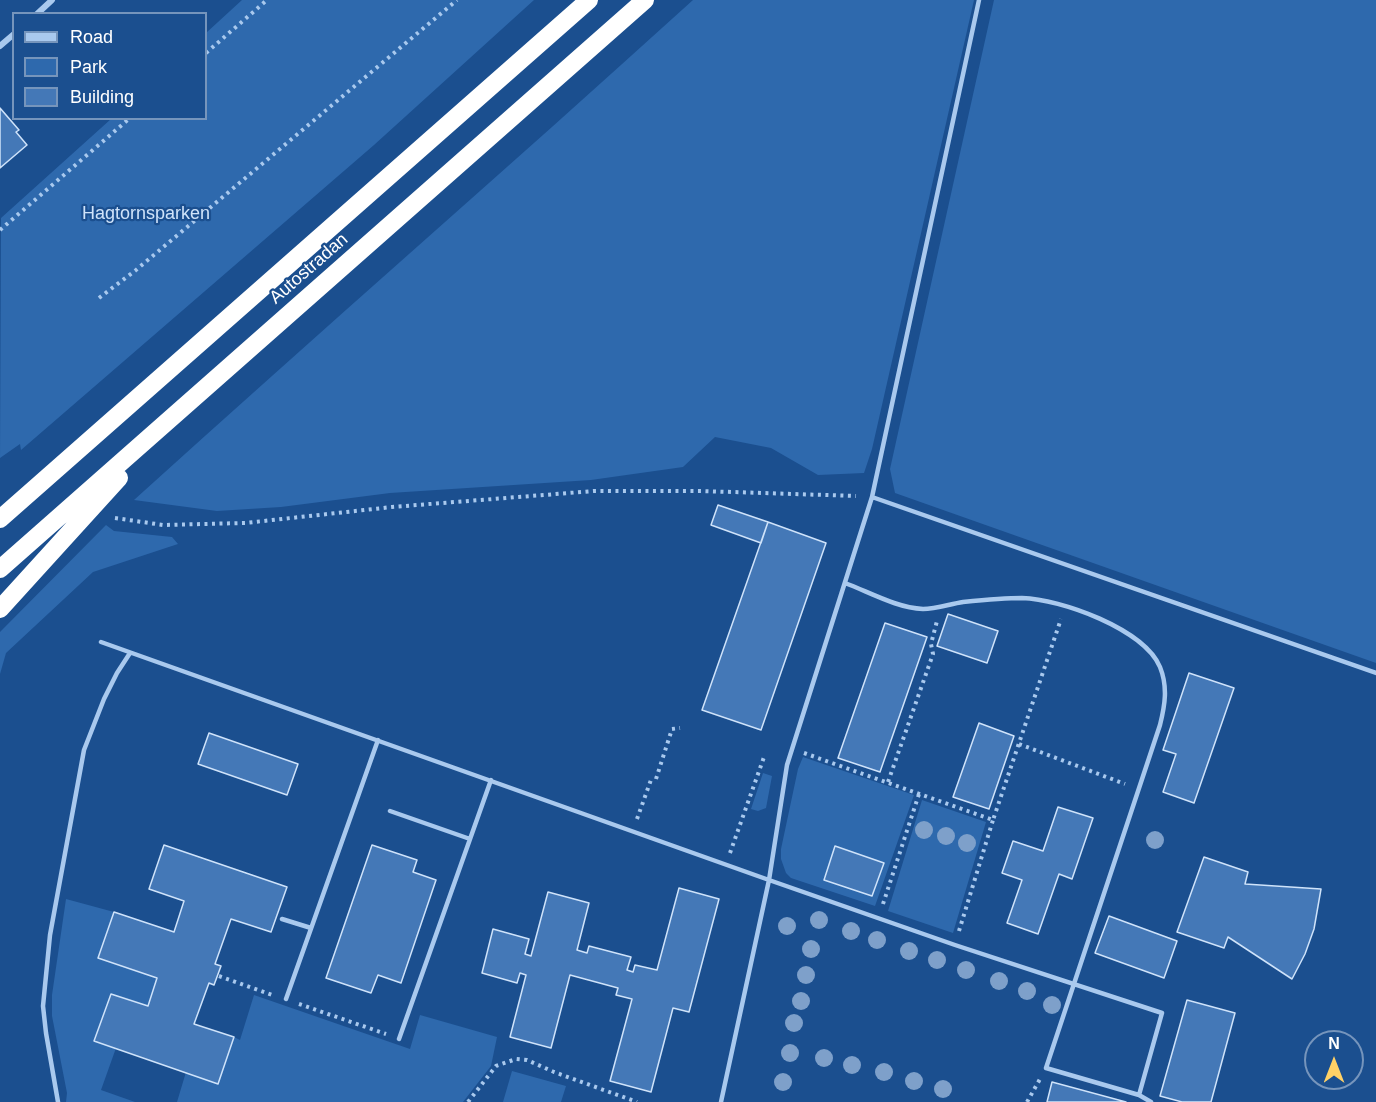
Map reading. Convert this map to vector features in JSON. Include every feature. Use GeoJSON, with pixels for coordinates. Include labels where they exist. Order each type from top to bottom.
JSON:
{"type":"FeatureCollection","features":[{"type":"Feature","properties":{"kind":"highway","name":"Autostradan"},"geometry":{"type":"LineString","coordinates":[[0,519],[590,0]]}},
{"type":"Feature","properties":{"kind":"highway","name":"Autostradan"},"geometry":{"type":"LineString","coordinates":[[0,569],[645,0]]}},
{"type":"Feature","properties":{"kind":"highway"},"geometry":{"type":"LineString","coordinates":[[0,609],[181,410]]}},
{"type":"Feature","properties":{"kind":"highway"},"geometry":{"type":"LineString","coordinates":[[0,505],[66,460]]}},
{"type":"Feature","properties":{"kind":"street"},"geometry":{"type":"LineString","coordinates":[[38,12],[52,0]]}},
{"type":"Feature","properties":{"kind":"street"},"geometry":{"type":"LineString","coordinates":[[0,46],[12,36]]}},
{"type":"Feature","properties":{"kind":"lane"},"geometry":{"type":"LineString","coordinates":[[721,1102],[769,880],[787,765],[872,497],[980,0]]}},
{"type":"Feature","properties":{"kind":"lane"},"geometry":{"type":"LineString","coordinates":[[872,497],[1376,673]]}},
{"type":"Feature","properties":{"kind":"lane"},"geometry":{"type":"LineString","coordinates":[[845,583],[906,607],[923,609],[964,602],[1025,598],[1066,606],[1123,631],[1143,645],[1160,666],[1166,692],[1165,706],[1046,1068],[1139,1095],[1150,1102]]}},
{"type":"Feature","properties":{"kind":"lane"},"geometry":{"type":"LineString","coordinates":[[101,642],[769,880],[955,945],[1162,1013],[1139,1095]]}},
{"type":"Feature","properties":{"kind":"lane"},"geometry":{"type":"LineString","coordinates":[[58,1102],[43,1006],[52,925],[84,750],[104,699],[130,653]]}},
{"type":"Feature","properties":{"kind":"lane"},"geometry":{"type":"LineString","coordinates":[[286,999],[378,740]]}},
{"type":"Feature","properties":{"kind":"lane"},"geometry":{"type":"LineString","coordinates":[[399,1039],[491,780]]}},
{"type":"Feature","properties":{"kind":"lane"},"geometry":{"type":"LineString","coordinates":[[390,811],[470,839]]}},
{"type":"Feature","properties":{"kind":"lane"},"geometry":{"type":"LineString","coordinates":[[282,919],[311,928]]}},
{"type":"Feature","properties":{"kind":"path"},"geometry":{"type":"LineString","coordinates":[[207,52],[267,0]]}},
{"type":"Feature","properties":{"kind":"path"},"geometry":{"type":"LineString","coordinates":[[99,298],[457,0]]}},
{"type":"Feature","properties":{"kind":"path"},"geometry":{"type":"LineString","coordinates":[[0,230],[128,120]]}},
{"type":"Feature","properties":{"kind":"path"},"geometry":{"type":"LineString","coordinates":[[115,518],[163,525],[245,523],[392,507],[594,491],[701,491],[872,497]]}},
{"type":"Feature","properties":{"kind":"path"},"geometry":{"type":"LineString","coordinates":[[955,945],[993,820],[1066,606]]}},
{"type":"Feature","properties":{"kind":"path"},"geometry":{"type":"LineString","coordinates":[[888,782],[933,654],[931,644],[941,607]]}},
{"type":"Feature","properties":{"kind":"path"},"geometry":{"type":"LineString","coordinates":[[633,831],[672,729],[680,728]]}},
{"type":"Feature","properties":{"kind":"path"},"geometry":{"type":"LineString","coordinates":[[1019,744],[1139,790]]}},
{"type":"Feature","properties":{"kind":"path"},"geometry":{"type":"LineString","coordinates":[[792,749],[993,820]]}},
{"type":"Feature","properties":{"kind":"path"},"geometry":{"type":"LineString","coordinates":[[726,864],[764,757]]}},
{"type":"Feature","properties":{"kind":"path"},"geometry":{"type":"LineString","coordinates":[[878,918],[920,794]]}},
{"type":"Feature","properties":{"kind":"path"},"geometry":{"type":"LineString","coordinates":[[219,976],[399,1039]]}},
{"type":"Feature","properties":{"kind":"path"},"geometry":{"type":"LineString","coordinates":[[468,1102],[496,1066],[516,1059],[527,1060],[638,1102]]}},
{"type":"Feature","properties":{"kind":"path"},"geometry":{"type":"LineString","coordinates":[[1027,1102],[1046,1068]]}},
{"type":"Feature","properties":{"kind":"green space","name":"Hagtornsparken"},"geometry":{"type":"Polygon","coordinates":[[[242,0],[534,0],[374,145],[21,450],[20,444],[0,458],[1,218],[110,120],[207,120],[207,32],[242,0]]]}},
{"type":"Feature","properties":{"kind":"green space"},"geometry":{"type":"Polygon","coordinates":[[[693,0],[974,0],[872,449],[864,473],[818,475],[771,448],[715,437],[683,467],[591,480],[390,493],[281,507],[217,511],[134,500],[554,125],[693,0]]]}},
{"type":"Feature","properties":{"kind":"green space"},"geometry":{"type":"Polygon","coordinates":[[[994,0],[1376,0],[1376,663],[895,493],[890,469],[994,0]]]}},
{"type":"Feature","properties":{"kind":"green space"},"geometry":{"type":"Polygon","coordinates":[[[106,525],[114,531],[172,537],[178,544],[93,572],[6,653],[0,674],[0,632],[106,525]]]}},
{"type":"Feature","properties":{"kind":"green space"},"geometry":{"type":"Polygon","coordinates":[[[803,757],[914,795],[875,906],[791,878],[786,873],[781,859],[781,849],[798,769],[803,757]]]}},
{"type":"Feature","properties":{"kind":"green space"},"geometry":{"type":"Polygon","coordinates":[[[763,773],[772,776],[766,808],[758,811],[751,809],[763,773]]]}},
{"type":"Feature","properties":{"kind":"green space"},"geometry":{"type":"Polygon","coordinates":[[[922,800],[986,822],[953,933],[888,911],[922,800]]]}},
{"type":"Feature","properties":{"kind":"green space"},"geometry":{"type":"Polygon","coordinates":[[[66,899],[114,912],[98,958],[157,978],[148,1006],[111,994],[95,1041],[116,1048],[101,1090],[135,1102],[66,1102],[67,1093],[52,1016],[52,995],[66,899]]]}},
{"type":"Feature","properties":{"kind":"green space"},"geometry":{"type":"Polygon","coordinates":[[[254,995],[410,1049],[420,1015],[497,1037],[491,1066],[463,1102],[177,1102],[186,1072],[234,1037],[240,1040],[254,995]]]}},
{"type":"Feature","properties":{"kind":"green space"},"geometry":{"type":"Polygon","coordinates":[[[512,1071],[566,1086],[561,1102],[503,1102],[512,1071]]]}},
{"type":"Feature","properties":{"kind":"building"},"geometry":{"type":"Polygon","coordinates":[[[0,108],[19,130],[16,132],[27,145],[0,168],[0,108]]]}},
{"type":"Feature","properties":{"kind":"building"},"geometry":{"type":"Polygon","coordinates":[[[718,505],[768,522],[761,543],[711,525],[718,505]]]}},
{"type":"Feature","properties":{"kind":"building"},"geometry":{"type":"Polygon","coordinates":[[[768,522],[826,543],[761,730],[702,710],[768,522]]]}},
{"type":"Feature","properties":{"kind":"building"},"geometry":{"type":"Polygon","coordinates":[[[948,614],[998,631],[987,663],[937,646],[948,614]]]}},
{"type":"Feature","properties":{"kind":"building"},"geometry":{"type":"Polygon","coordinates":[[[885,623],[927,637],[880,772],[838,758],[885,623]]]}},
{"type":"Feature","properties":{"kind":"building"},"geometry":{"type":"Polygon","coordinates":[[[1189,673],[1234,688],[1194,803],[1163,792],[1176,754],[1163,750],[1189,673]]]}},
{"type":"Feature","properties":{"kind":"building"},"geometry":{"type":"Polygon","coordinates":[[[979,723],[1014,736],[989,809],[953,797],[979,723]]]}},
{"type":"Feature","properties":{"kind":"building"},"geometry":{"type":"Polygon","coordinates":[[[209,733],[298,764],[287,795],[198,764],[209,733]]]}},
{"type":"Feature","properties":{"kind":"building"},"geometry":{"type":"Polygon","coordinates":[[[1058,807],[1093,818],[1072,879],[1059,874],[1038,934],[1007,923],[1022,880],[1002,873],[1013,841],[1043,851],[1058,807]]]}},
{"type":"Feature","properties":{"kind":"building"},"geometry":{"type":"Polygon","coordinates":[[[164,845],[287,887],[271,932],[231,919],[215,964],[221,966],[214,985],[209,983],[194,1024],[234,1037],[218,1084],[94,1041],[111,994],[148,1006],[157,978],[98,958],[114,912],[174,932],[184,901],[149,889],[164,845]]]}},
{"type":"Feature","properties":{"kind":"building"},"geometry":{"type":"Polygon","coordinates":[[[372,845],[417,860],[413,872],[436,880],[401,983],[378,975],[371,993],[326,978],[372,845]]]}},
{"type":"Feature","properties":{"kind":"building"},"geometry":{"type":"Polygon","coordinates":[[[835,846],[884,863],[872,896],[824,880],[835,846]]]}},
{"type":"Feature","properties":{"kind":"building"},"geometry":{"type":"Polygon","coordinates":[[[1204,857],[1248,872],[1245,884],[1321,889],[1314,929],[1305,954],[1292,979],[1228,937],[1224,948],[1177,932],[1204,857]]]}},
{"type":"Feature","properties":{"kind":"building"},"geometry":{"type":"Polygon","coordinates":[[[679,888],[719,899],[689,1012],[673,1008],[651,1092],[610,1081],[632,999],[616,995],[618,988],[570,975],[551,1048],[510,1037],[526,975],[520,973],[517,983],[482,973],[493,929],[529,939],[525,954],[531,956],[548,892],[589,903],[577,950],[587,953],[589,946],[631,957],[627,970],[633,972],[635,965],[657,970],[679,888]]]}},
{"type":"Feature","properties":{"kind":"building"},"geometry":{"type":"Polygon","coordinates":[[[1109,916],[1177,941],[1164,978],[1095,953],[1109,916]]]}},
{"type":"Feature","properties":{"kind":"building"},"geometry":{"type":"Polygon","coordinates":[[[1187,1000],[1235,1013],[1211,1102],[1182,1102],[1160,1096],[1187,1000]]]}},
{"type":"Feature","properties":{"kind":"building"},"geometry":{"type":"Polygon","coordinates":[[[1052,1082],[1126,1102],[1047,1102],[1052,1082]]]}}]}
